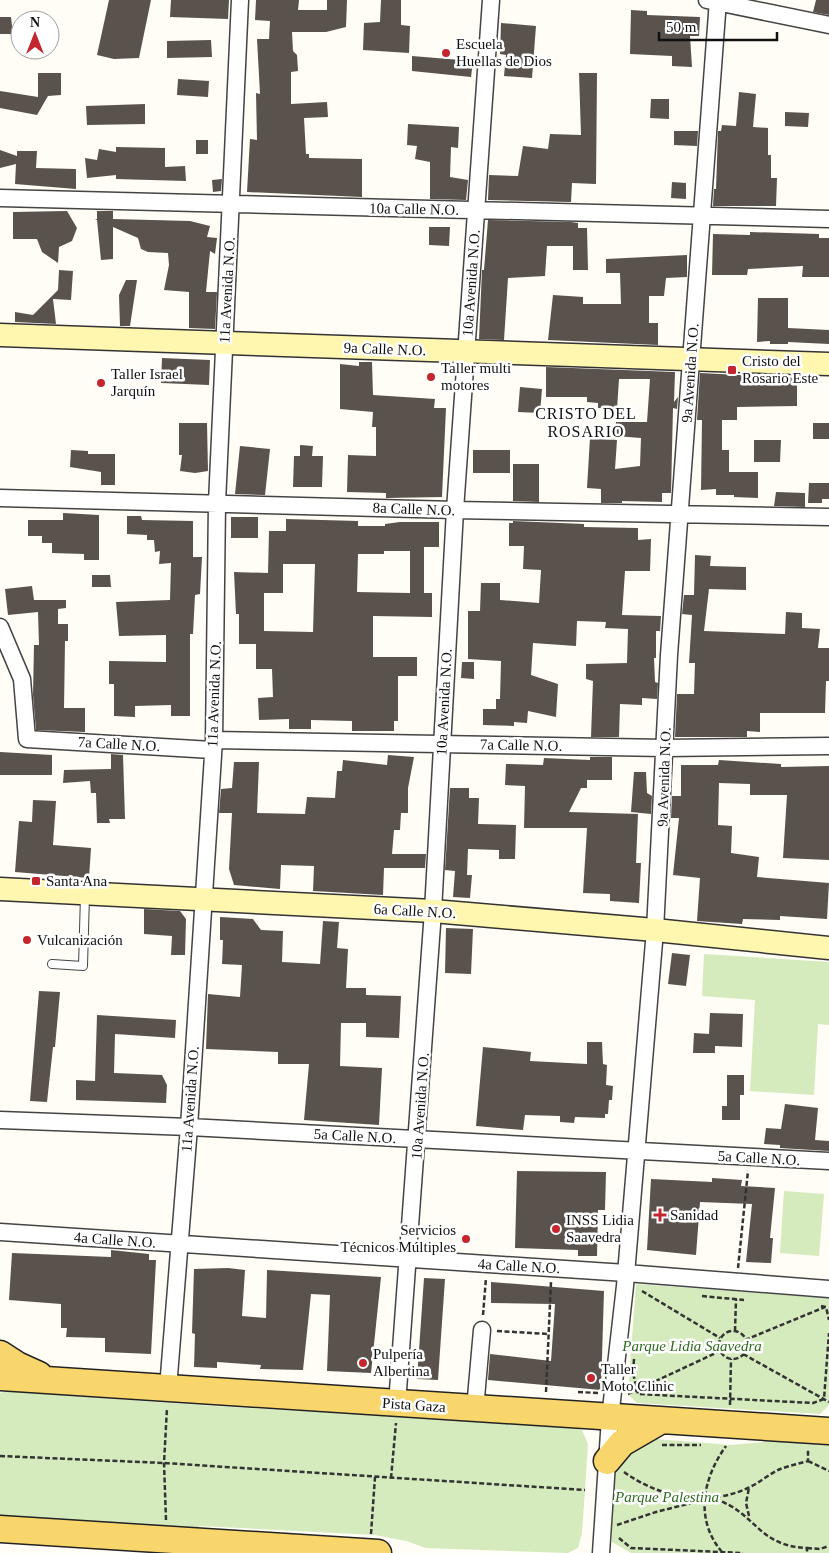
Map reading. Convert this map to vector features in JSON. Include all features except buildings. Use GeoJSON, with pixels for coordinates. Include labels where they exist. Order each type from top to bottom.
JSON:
{"type":"FeatureCollection","features":[{"type":"Feature","properties":{"kind":"main road"},"geometry":{"type":"LineString","coordinates":[[0,1354],[17,1365],[52,1380]]}},
{"type":"Feature","properties":{"kind":"main road","name":"Pista Gaza"},"geometry":{"type":"LineString","coordinates":[[5,1379],[52,1380],[475,1408],[549,1398],[612,1406],[657,1433],[818,1437]]}},
{"type":"Feature","properties":{"kind":"main road"},"geometry":{"type":"LineString","coordinates":[[613,1468],[622,1443],[657,1433]]}},
{"type":"Feature","properties":{"kind":"main road"},"geometry":{"type":"LineString","coordinates":[[0,1529],[166,1546],[378,1553]]}},
{"type":"Feature","properties":{"kind":"street","name":"11a Avenida N.O."},"geometry":{"type":"LineString","coordinates":[[168,1388],[204,900],[213,745],[217,503],[240,0]]}},
{"type":"Feature","properties":{"kind":"street","name":"10a Avenida N.O."},"geometry":{"type":"LineString","coordinates":[[397,1404],[434,911],[455,510],[491,0]]}},
{"type":"Feature","properties":{"kind":"street"},"geometry":{"type":"LineString","coordinates":[[714,0],[829,26]]}},
{"type":"Feature","properties":{"kind":"street","name":"9a Avenida N.O."},"geometry":{"type":"LineString","coordinates":[[601,1553],[613,1468],[612,1406],[626,1273],[626,1215],[636,1151],[655,930],[669,655],[702,216],[714,0]]}},
{"type":"Feature","properties":{"kind":"street","name":"10a Calle N.O."},"geometry":{"type":"LineString","coordinates":[[0,198],[829,219]]}},
{"type":"Feature","properties":{"kind":"street","name":"9a Calle N.O."},"geometry":{"type":"LineString","coordinates":[[0,335],[829,364]]}},
{"type":"Feature","properties":{"kind":"street","name":"8a Calle N.O."},"geometry":{"type":"LineString","coordinates":[[0,498],[455,510],[829,517]]}},
{"type":"Feature","properties":{"kind":"street","name":"7a Calle N.O."},"geometry":{"type":"LineString","coordinates":[[0,627],[22,679],[26,739],[213,745],[442,744],[665,748],[829,746]]}},
{"type":"Feature","properties":{"kind":"street","name":"6a Calle N.O."},"geometry":{"type":"LineString","coordinates":[[0,889],[85,895],[434,911],[655,930],[829,948]]}},
{"type":"Feature","properties":{"kind":"street","name":"5a Calle N.O."},"geometry":{"type":"LineString","coordinates":[[0,1120],[188,1127],[829,1161]]}},
{"type":"Feature","properties":{"kind":"street","name":"4a Calle N.O."},"geometry":{"type":"LineString","coordinates":[[0,1232],[626,1273],[737,1286],[829,1289]]}},
{"type":"Feature","properties":{"kind":"street"},"geometry":{"type":"LineString","coordinates":[[475,1408],[482,1330]]}},
{"type":"Feature","properties":{"kind":"lane"},"geometry":{"type":"LineString","coordinates":[[52,964],[83,966],[85,895]]}},
{"type":"Feature","properties":{"kind":"path"},"geometry":{"type":"LineString","coordinates":[[734,1332],[749,1157]]}},
{"type":"Feature","properties":{"kind":"path"},"geometry":{"type":"LineString","coordinates":[[487,1264],[482,1330],[549,1334]]}},
{"type":"Feature","properties":{"kind":"path"},"geometry":{"type":"LineString","coordinates":[[549,1398],[552,1268]]}},
{"type":"Feature","properties":{"kind":"path"},"geometry":{"type":"LineString","coordinates":[[626,1273],[642,1292],[720,1338]]}},
{"type":"Feature","properties":{"kind":"path"},"geometry":{"type":"LineString","coordinates":[[642,1292],[651,1292]]}},
{"type":"Feature","properties":{"kind":"path"},"geometry":{"type":"LineString","coordinates":[[640,1300],[642,1292]]}},
{"type":"Feature","properties":{"kind":"path"},"geometry":{"type":"LineString","coordinates":[[698,1296],[745,1300]]}},
{"type":"Feature","properties":{"kind":"path"},"geometry":{"type":"LineString","coordinates":[[818,1305],[828,1306]]}},
{"type":"Feature","properties":{"kind":"path"},"geometry":{"type":"LineString","coordinates":[[746,1340],[828,1306]]}},
{"type":"Feature","properties":{"kind":"path"},"geometry":{"type":"LineString","coordinates":[[828,1306],[829,1320]]}},
{"type":"Feature","properties":{"kind":"path"},"geometry":{"type":"LineString","coordinates":[[720,1338],[725,1334],[734,1332],[743,1336],[746,1340],[743,1354],[738,1358],[731,1359],[720,1351]]}},
{"type":"Feature","properties":{"kind":"path"},"geometry":{"type":"LineString","coordinates":[[824,1399],[829,1333]]}},
{"type":"Feature","properties":{"kind":"path"},"geometry":{"type":"LineString","coordinates":[[720,1338],[720,1351]]}},
{"type":"Feature","properties":{"kind":"path"},"geometry":{"type":"LineString","coordinates":[[575,1392],[612,1406],[628,1394],[720,1351]]}},
{"type":"Feature","properties":{"kind":"path"},"geometry":{"type":"LineString","coordinates":[[743,1354],[829,1402]]}},
{"type":"Feature","properties":{"kind":"path"},"geometry":{"type":"LineString","coordinates":[[634,1355],[635,1391]]}},
{"type":"Feature","properties":{"kind":"path"},"geometry":{"type":"LineString","coordinates":[[730,1408],[731,1359]]}},
{"type":"Feature","properties":{"kind":"path"},"geometry":{"type":"LineString","coordinates":[[166,1546],[164,1463],[168,1388]]}},
{"type":"Feature","properties":{"kind":"path"},"geometry":{"type":"LineString","coordinates":[[635,1391],[638,1394],[814,1403],[824,1399]]}},
{"type":"Feature","properties":{"kind":"path"},"geometry":{"type":"LineString","coordinates":[[391,1478],[397,1404]]}},
{"type":"Feature","properties":{"kind":"path"},"geometry":{"type":"LineString","coordinates":[[657,1433],[708,1445]]}},
{"type":"Feature","properties":{"kind":"path"},"geometry":{"type":"LineString","coordinates":[[808,1461],[818,1437]]}},
{"type":"Feature","properties":{"kind":"path"},"geometry":{"type":"LineString","coordinates":[[717,1446],[736,1446]]}},
{"type":"Feature","properties":{"kind":"path"},"geometry":{"type":"LineString","coordinates":[[722,1552],[714,1543],[709,1530],[705,1516],[705,1499],[713,1464],[726,1446]]}},
{"type":"Feature","properties":{"kind":"path"},"geometry":{"type":"LineString","coordinates":[[0,1456],[164,1463],[585,1490]]}},
{"type":"Feature","properties":{"kind":"path"},"geometry":{"type":"LineString","coordinates":[[616,1526],[649,1514],[748,1488],[780,1469],[808,1461],[829,1471]]}},
{"type":"Feature","properties":{"kind":"path"},"geometry":{"type":"LineString","coordinates":[[613,1468],[621,1470],[652,1489],[672,1495],[705,1499]]}},
{"type":"Feature","properties":{"kind":"path"},"geometry":{"type":"LineString","coordinates":[[369,1553],[375,1477]]}},
{"type":"Feature","properties":{"kind":"path"},"geometry":{"type":"LineString","coordinates":[[748,1488],[746,1503],[749,1518]]}},
{"type":"Feature","properties":{"kind":"path"},"geometry":{"type":"LineString","coordinates":[[714,1498],[732,1504],[749,1518],[766,1537],[780,1544],[820,1549],[829,1546]]}},
{"type":"Feature","properties":{"kind":"path"},"geometry":{"type":"LineString","coordinates":[[616,1516],[619,1539],[631,1548],[743,1553]]}},
{"type":"Feature","properties":{"kind":"path"},"geometry":{"type":"LineString","coordinates":[[807,1548],[807,1553]]}},
{"type":"Feature","properties":{"kind":"green space"},"geometry":{"type":"Polygon","coordinates":[[[704,954],[829,962],[829,1025],[818,1024],[814,1095],[750,1091],[755,1000],[702,996],[704,954]]]}},
{"type":"Feature","properties":{"kind":"green space"},"geometry":{"type":"Polygon","coordinates":[[[784,1191],[824,1194],[819,1256],[780,1253],[784,1191]]]}},
{"type":"Feature","properties":{"kind":"green space","name":"Parque Lidia Saavedra"},"geometry":{"type":"Polygon","coordinates":[[[636,1284],[829,1298],[829,1405],[820,1414],[637,1403],[628,1394],[636,1284]]]}},
{"type":"Feature","properties":{"kind":"green space"},"geometry":{"type":"Polygon","coordinates":[[[7,1391],[212,1406],[567,1426],[582,1430],[588,1444],[582,1533],[578,1548],[568,1553],[426,1548],[406,1541],[375,1535],[201,1526],[181,1533],[0,1519],[0,1393],[7,1391]]]}},
{"type":"Feature","properties":{"kind":"green space","name":"Parque Palestina"},"geometry":{"type":"Polygon","coordinates":[[[810,1438],[829,1440],[829,1553],[631,1553],[612,1542],[611,1487],[617,1461],[655,1439],[731,1445],[810,1438]]]}},
{"type":"Feature","properties":{"kind":"place","name":"Escuela Huellas de Dios"},"geometry":{"type":"Point","coordinates":[446,53]}},
{"type":"Feature","properties":{"kind":"place","name":"Cristo del Rosario Este"},"geometry":{"type":"Point","coordinates":[732,370]}},
{"type":"Feature","properties":{"kind":"place","name":"Taller multi motores"},"geometry":{"type":"Point","coordinates":[431,377]}},
{"type":"Feature","properties":{"kind":"place","name":"Taller Israel Jarquín"},"geometry":{"type":"Point","coordinates":[101,383]}},
{"type":"Feature","properties":{"kind":"place","name":"Santa Ana"},"geometry":{"type":"Point","coordinates":[36,881]}},
{"type":"Feature","properties":{"kind":"place","name":"Vulcanización"},"geometry":{"type":"Point","coordinates":[27,940]}},
{"type":"Feature","properties":{"kind":"place","name":"Sanidad"},"geometry":{"type":"Point","coordinates":[660,1215]}},
{"type":"Feature","properties":{"kind":"place","name":"INSS Lidia Saavedra"},"geometry":{"type":"Point","coordinates":[556,1229]}},
{"type":"Feature","properties":{"kind":"place","name":"Servicios Técnicos Múltiples"},"geometry":{"type":"Point","coordinates":[466,1239]}},
{"type":"Feature","properties":{"kind":"place","name":"Pulpería Albertina"},"geometry":{"type":"Point","coordinates":[363,1363]}},
{"type":"Feature","properties":{"kind":"place","name":"Taller Moto Clinic"},"geometry":{"type":"Point","coordinates":[591,1378]}},
{"type":"Feature","properties":{"kind":"district","name":"CRISTO DEL ROSARIO"},"geometry":{"type":"Point","coordinates":[586,422]}}]}
